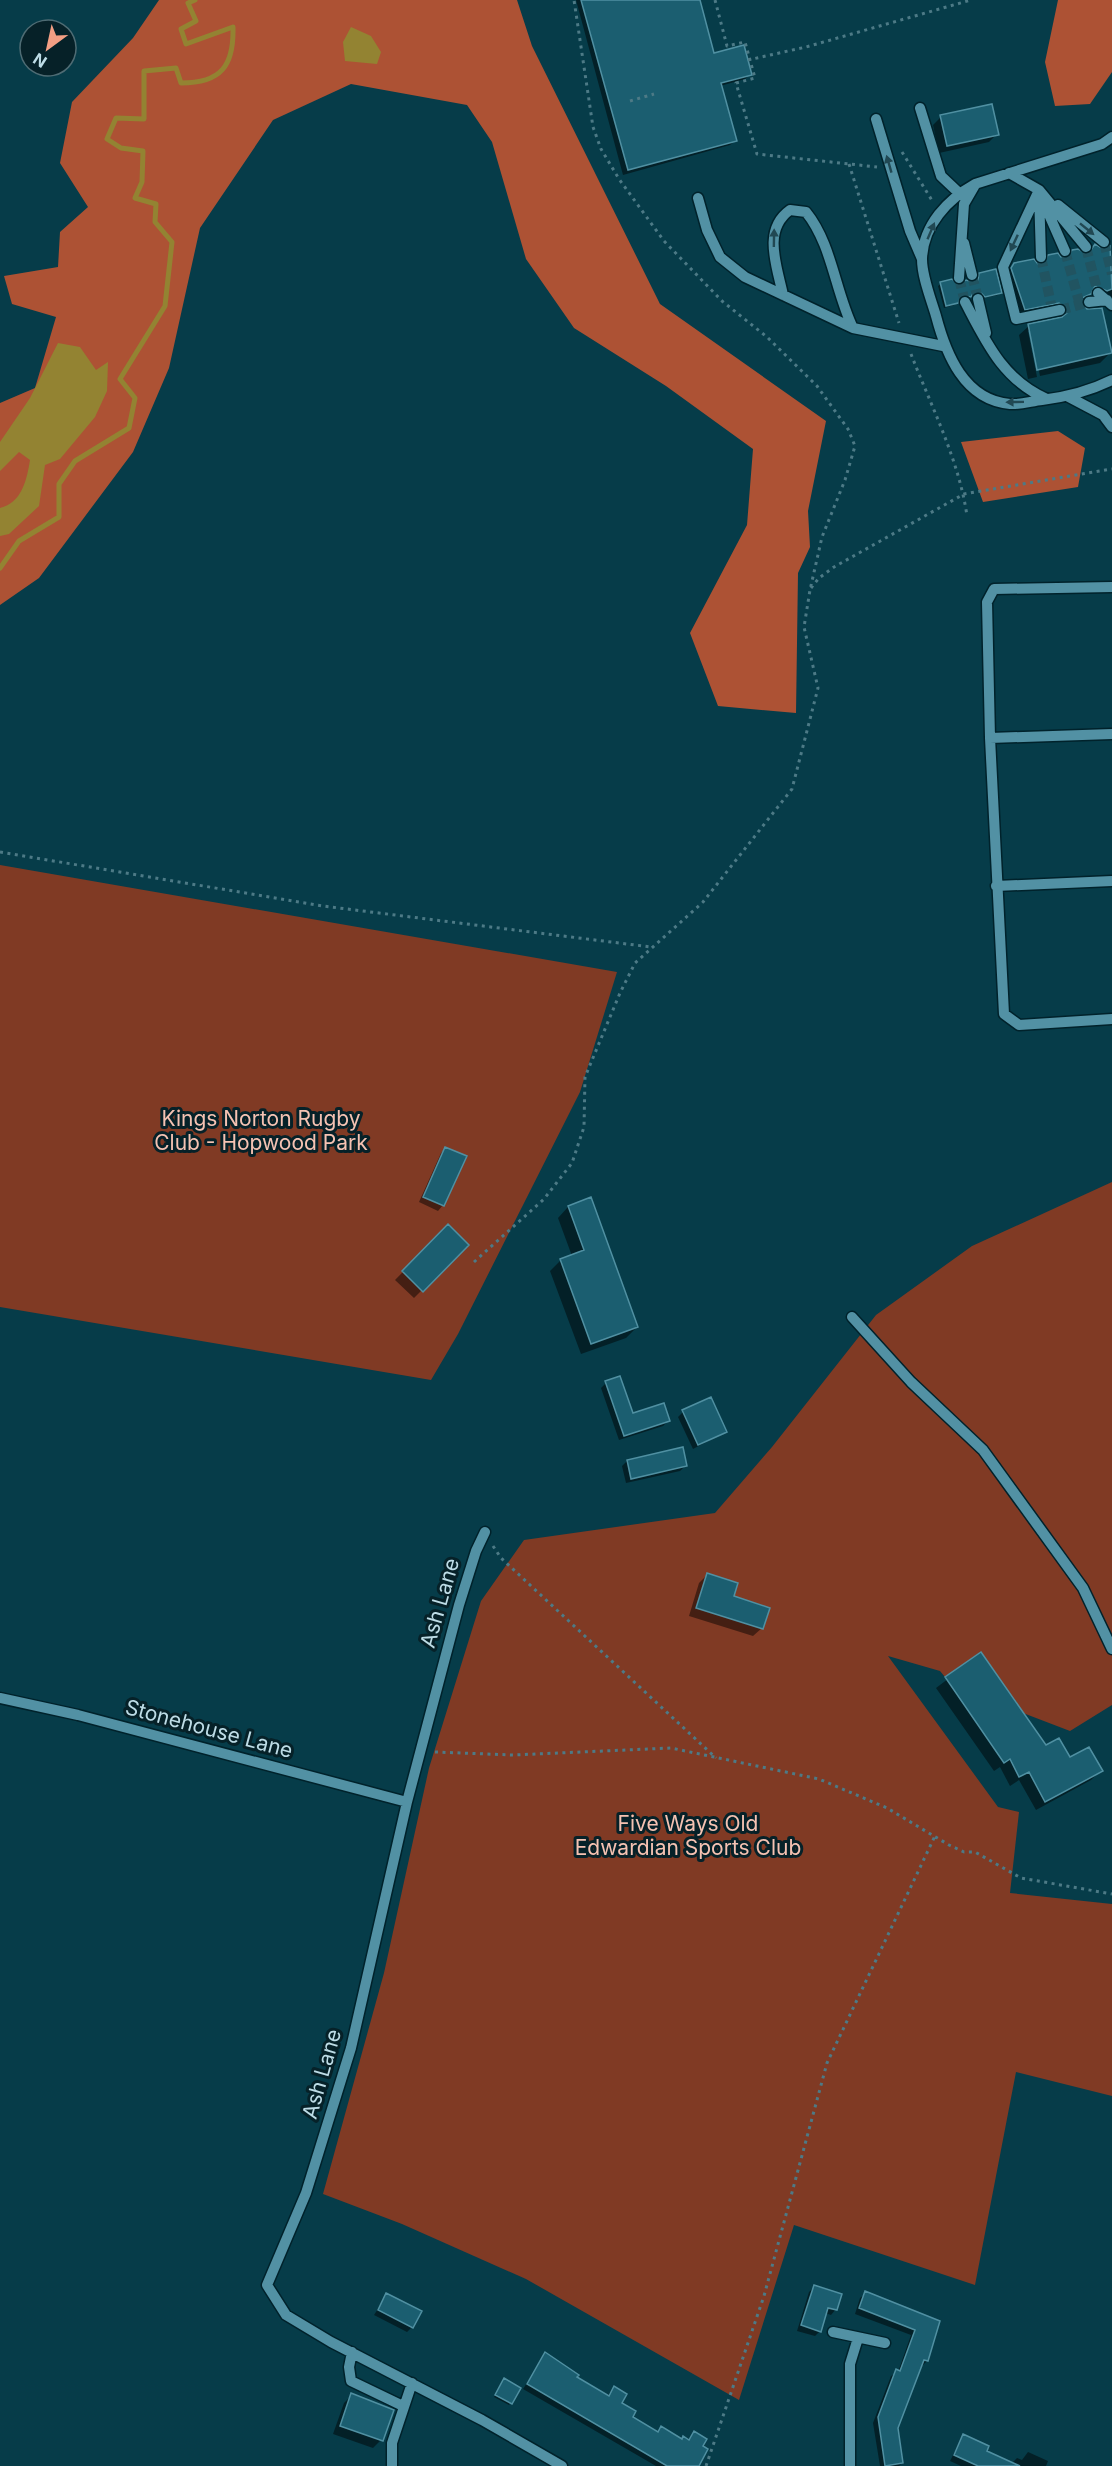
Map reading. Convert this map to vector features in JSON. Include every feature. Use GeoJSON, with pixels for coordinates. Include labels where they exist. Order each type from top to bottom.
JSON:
{"type":"FeatureCollection","features":[{"type":"Feature","properties":{"kind":"street"},"geometry":{"type":"LineString","coordinates":[[920,108],[940,176],[959,193]]}},
{"type":"Feature","properties":{"kind":"street"},"geometry":{"type":"LineString","coordinates":[[876,119],[922,258],[943,346],[958,374],[979,391],[1011,404],[1068,396],[1096,388],[1112,380]]}},
{"type":"Feature","properties":{"kind":"street"},"geometry":{"type":"LineString","coordinates":[[922,258],[928,236],[941,210],[959,193],[975,184],[1009,173],[1107,147],[1112,137]]}},
{"type":"Feature","properties":{"kind":"street"},"geometry":{"type":"LineString","coordinates":[[1009,173],[1039,190],[1104,242]]}},
{"type":"Feature","properties":{"kind":"street"},"geometry":{"type":"LineString","coordinates":[[959,278],[960,228],[964,204],[975,184]]}},
{"type":"Feature","properties":{"kind":"street"},"geometry":{"type":"LineString","coordinates":[[1039,190],[1086,247]]}},
{"type":"Feature","properties":{"kind":"street"},"geometry":{"type":"LineString","coordinates":[[1039,190],[1065,251]]}},
{"type":"Feature","properties":{"kind":"street"},"geometry":{"type":"LineString","coordinates":[[1039,190],[1041,257]]}},
{"type":"Feature","properties":{"kind":"street"},"geometry":{"type":"LineString","coordinates":[[1039,190],[1003,267],[1016,319],[1054,308]]}},
{"type":"Feature","properties":{"kind":"street"},"geometry":{"type":"LineString","coordinates":[[698,198],[707,230],[720,257],[745,277],[853,328],[943,346]]}},
{"type":"Feature","properties":{"kind":"street"},"geometry":{"type":"LineString","coordinates":[[783,295],[773,238],[775,227],[782,216],[790,210],[806,212],[817,226],[842,304],[853,328]]}},
{"type":"Feature","properties":{"kind":"street"},"geometry":{"type":"LineString","coordinates":[[960,228],[972,275]]}},
{"type":"Feature","properties":{"kind":"street"},"geometry":{"type":"LineString","coordinates":[[1098,293],[1109,302]]}},
{"type":"Feature","properties":{"kind":"street"},"geometry":{"type":"LineString","coordinates":[[978,299],[990,351]]}},
{"type":"Feature","properties":{"kind":"street"},"geometry":{"type":"LineString","coordinates":[[965,302],[990,351],[1026,390],[1047,399]]}},
{"type":"Feature","properties":{"kind":"street"},"geometry":{"type":"LineString","coordinates":[[1089,303],[1109,302]]}},
{"type":"Feature","properties":{"kind":"street"},"geometry":{"type":"LineString","coordinates":[[1068,396],[1103,415],[1112,427]]}},
{"type":"Feature","properties":{"kind":"street"},"geometry":{"type":"LineString","coordinates":[[1112,587],[994,589],[987,602],[996,886],[1004,1014],[1019,1025],[1112,1019]]}},
{"type":"Feature","properties":{"kind":"street"},"geometry":{"type":"LineString","coordinates":[[990,738],[1112,734]]}},
{"type":"Feature","properties":{"kind":"street"},"geometry":{"type":"LineString","coordinates":[[996,886],[1112,881]]}},
{"type":"Feature","properties":{"kind":"street"},"geometry":{"type":"LineString","coordinates":[[852,1317],[911,1382],[982,1450],[1083,1588],[1112,1649]]}},
{"type":"Feature","properties":{"kind":"street","name":"Ash Lane"},"geometry":{"type":"LineString","coordinates":[[485,1532],[476,1551],[459,1605],[407,1802],[351,2048],[306,2193],[267,2285],[286,2315],[562,2466]]}},
{"type":"Feature","properties":{"kind":"street","name":"Stonehouse Lane"},"geometry":{"type":"LineString","coordinates":[[0,1698],[78,1714],[407,1802]]}},
{"type":"Feature","properties":{"kind":"street"},"geometry":{"type":"LineString","coordinates":[[833,2332],[885,2343]]}},
{"type":"Feature","properties":{"kind":"street"},"geometry":{"type":"LineString","coordinates":[[850,2466],[850,2364],[858,2338]]}},
{"type":"Feature","properties":{"kind":"street"},"geometry":{"type":"LineString","coordinates":[[352,2352],[348,2367],[351,2381],[404,2406]]}},
{"type":"Feature","properties":{"kind":"street"},"geometry":{"type":"LineString","coordinates":[[392,2466],[392,2443],[412,2383]]}},
{"type":"Feature","properties":{"kind":"path"},"geometry":{"type":"LineString","coordinates":[[474,1262],[544,1199],[566,1173],[577,1151],[584,1127],[585,1077],[635,963],[703,902],[792,789],[818,688],[804,627],[810,590],[822,537],[855,446],[848,429],[817,386],[767,337],[722,301],[664,241],[619,179],[601,149],[593,127],[574,0]]}},
{"type":"Feature","properties":{"kind":"path"},"geometry":{"type":"LineString","coordinates":[[715,0],[727,46],[745,42],[755,78],[736,83],[757,154],[891,168],[902,152],[927,195],[941,210]]}},
{"type":"Feature","properties":{"kind":"path"},"geometry":{"type":"LineString","coordinates":[[749,59],[806,47],[971,0]]}},
{"type":"Feature","properties":{"kind":"path"},"geometry":{"type":"LineString","coordinates":[[630,101],[654,94]]}},
{"type":"Feature","properties":{"kind":"path"},"geometry":{"type":"LineString","coordinates":[[810,590],[819,578],[834,567],[964,494],[1112,470]]}},
{"type":"Feature","properties":{"kind":"path"},"geometry":{"type":"LineString","coordinates":[[964,494],[967,516]]}},
{"type":"Feature","properties":{"kind":"path"},"geometry":{"type":"LineString","coordinates":[[0,852],[323,906],[651,947]]}},
{"type":"Feature","properties":{"kind":"path"},"geometry":{"type":"LineString","coordinates":[[485,1532],[501,1558],[717,1759]]}},
{"type":"Feature","properties":{"kind":"path"},"geometry":{"type":"LineString","coordinates":[[421,1749],[513,1755],[671,1748],[819,1779],[887,1808],[935,1836],[964,1851],[975,1852],[1021,1878],[1112,1894]]}},
{"type":"Feature","properties":{"kind":"path"},"geometry":{"type":"LineString","coordinates":[[706,2466],[764,2296],[827,2063],[935,1836]]}},
{"type":"Feature","properties":{"kind":"green space","name":"Kings Norton Rugby Club - Hopwood Park"},"geometry":{"type":"Polygon","coordinates":[[[0,865],[617,972],[580,1092],[458,1334],[431,1380],[0,1307],[0,865]]]}},
{"type":"Feature","properties":{"kind":"green space","name":"Five Ways Old Edwardian Sports Club"},"geometry":{"type":"Polygon","coordinates":[[[1112,1182],[1112,1705],[1070,1731],[1023,1713],[981,1652],[945,1677],[940,1671],[888,1656],[998,1807],[1019,1812],[1010,1893],[1112,1904],[1112,2096],[1016,2072],[975,2285],[794,2225],[739,2400],[526,2279],[402,2224],[323,2194],[384,1973],[429,1768],[481,1601],[524,1540],[715,1513],[772,1447],[876,1315],[972,1246],[1112,1182]]]}},
{"type":"Feature","properties":{"kind":"shaded area"},"geometry":{"type":"Polygon","coordinates":[[[159,0],[517,0],[532,46],[660,304],[826,421],[808,511],[810,547],[798,573],[796,713],[718,706],[690,633],[747,525],[753,449],[666,386],[574,328],[526,259],[492,142],[467,105],[351,84],[273,120],[200,228],[169,368],[133,452],[39,578],[0,605],[0,403],[35,388],[56,317],[12,304],[4,276],[58,267],[60,232],[88,207],[60,163],[72,102],[133,38],[159,0]]]}},
{"type":"Feature","properties":{"kind":"shaded area"},"geometry":{"type":"Polygon","coordinates":[[[1058,0],[1112,0],[1112,72],[1090,104],[1055,106],[1045,62],[1058,0]]]}},
{"type":"Feature","properties":{"kind":"shaded area"},"geometry":{"type":"Polygon","coordinates":[[[351,27],[371,36],[381,52],[377,64],[345,61],[343,42],[351,27]]]}},
{"type":"Feature","properties":{"kind":"shaded area"},"geometry":{"type":"Polygon","coordinates":[[[58,343],[80,347],[96,370],[108,362],[107,391],[95,417],[60,459],[45,465],[39,506],[9,534],[0,536],[0,508],[14,501],[18,496],[25,482],[30,460],[19,452],[0,471],[0,442],[30,398],[58,343]]]}},
{"type":"Feature","properties":{"kind":"shaded area"},"geometry":{"type":"Polygon","coordinates":[[[1058,431],[1085,448],[1078,487],[983,502],[961,442],[1058,431]]]}},
{"type":"Feature","properties":{"kind":"building"},"geometry":{"type":"Polygon","coordinates":[[[581,0],[700,0],[714,53],[744,45],[752,75],[721,83],[737,141],[628,170],[581,0]]]}},
{"type":"Feature","properties":{"kind":"building"},"geometry":{"type":"Polygon","coordinates":[[[992,104],[999,135],[947,146],[940,115],[992,104]]]}},
{"type":"Feature","properties":{"kind":"building"},"geometry":{"type":"Polygon","coordinates":[[[1095,244],[1103,249],[1110,246],[1112,289],[1107,291],[1095,286],[1091,294],[1082,298],[1082,303],[1087,309],[1102,308],[1112,353],[1037,370],[1028,324],[1062,317],[1067,313],[1067,308],[1059,303],[1025,310],[1011,268],[1014,263],[1034,259],[1038,264],[1044,264],[1048,255],[1058,253],[1061,257],[1067,258],[1072,250],[1078,249],[1088,254],[1095,244]]]}},
{"type":"Feature","properties":{"kind":"building"},"geometry":{"type":"Polygon","coordinates":[[[996,269],[1002,293],[985,297],[980,292],[973,293],[971,297],[962,295],[958,303],[946,306],[940,282],[952,279],[959,285],[966,280],[973,282],[978,280],[979,273],[996,269]]]}},
{"type":"Feature","properties":{"kind":"building"},"geometry":{"type":"Polygon","coordinates":[[[445,1147],[467,1156],[444,1206],[423,1197],[445,1147]]]}},
{"type":"Feature","properties":{"kind":"building"},"geometry":{"type":"Polygon","coordinates":[[[591,1197],[638,1327],[591,1344],[560,1259],[584,1250],[568,1206],[591,1197]]]}},
{"type":"Feature","properties":{"kind":"building"},"geometry":{"type":"Polygon","coordinates":[[[448,1224],[469,1245],[423,1292],[402,1271],[448,1224]]]}},
{"type":"Feature","properties":{"kind":"building"},"geometry":{"type":"Polygon","coordinates":[[[620,1376],[633,1413],[664,1403],[670,1421],[624,1436],[605,1381],[620,1376]]]}},
{"type":"Feature","properties":{"kind":"building"},"geometry":{"type":"Polygon","coordinates":[[[711,1397],[727,1432],[698,1445],[682,1410],[711,1397]]]}},
{"type":"Feature","properties":{"kind":"building"},"geometry":{"type":"Polygon","coordinates":[[[683,1447],[687,1466],[631,1479],[627,1460],[683,1447]]]}},
{"type":"Feature","properties":{"kind":"building"},"geometry":{"type":"Polygon","coordinates":[[[707,1573],[738,1583],[734,1596],[770,1608],[763,1629],[696,1608],[707,1573]]]}},
{"type":"Feature","properties":{"kind":"building"},"geometry":{"type":"Polygon","coordinates":[[[981,1652],[1046,1745],[1059,1738],[1070,1757],[1089,1747],[1103,1771],[1045,1802],[1029,1772],[1019,1777],[1010,1759],[1004,1763],[945,1677],[981,1652]]]}},
{"type":"Feature","properties":{"kind":"building"},"geometry":{"type":"Polygon","coordinates":[[[814,2285],[842,2294],[837,2310],[828,2308],[821,2332],[801,2325],[814,2285]]]}},
{"type":"Feature","properties":{"kind":"building"},"geometry":{"type":"Polygon","coordinates":[[[865,2291],[940,2321],[928,2361],[924,2360],[898,2428],[903,2463],[885,2466],[878,2417],[896,2369],[900,2371],[915,2330],[859,2308],[865,2291]]]}},
{"type":"Feature","properties":{"kind":"building"},"geometry":{"type":"Polygon","coordinates":[[[386,2293],[422,2311],[413,2328],[378,2310],[386,2293]]]}},
{"type":"Feature","properties":{"kind":"building"},"geometry":{"type":"Polygon","coordinates":[[[545,2352],[579,2375],[577,2377],[609,2396],[614,2386],[627,2394],[622,2403],[636,2411],[633,2417],[658,2432],[661,2426],[682,2439],[683,2436],[689,2440],[694,2431],[707,2439],[703,2446],[708,2449],[699,2466],[667,2466],[527,2384],[545,2352]]]}},
{"type":"Feature","properties":{"kind":"building"},"geometry":{"type":"Polygon","coordinates":[[[504,2378],[521,2388],[512,2404],[495,2395],[504,2378]]]}},
{"type":"Feature","properties":{"kind":"building"},"geometry":{"type":"Polygon","coordinates":[[[351,2393],[394,2410],[383,2441],[340,2426],[351,2393]]]}},
{"type":"Feature","properties":{"kind":"building"},"geometry":{"type":"Polygon","coordinates":[[[963,2434],[989,2446],[987,2451],[1020,2466],[978,2466],[954,2455],[963,2434]]]}},
{"type":"Feature","properties":{"kind":"waterway"},"geometry":{"type":"LineString","coordinates":[[0,568],[19,541],[59,517],[59,484],[75,461],[129,428],[135,398],[120,379],[165,306],[172,242],[155,222],[156,204],[135,198],[142,182],[143,151],[121,148],[107,139],[116,118],[144,119],[144,71],[176,68],[181,83],[195,82],[215,76],[228,62],[233,41],[233,27],[186,44],[181,29],[196,21],[188,3],[195,0]]}},
{"type":"Feature","properties":{"kind":"tunnel"},"geometry":{"type":"LineString","coordinates":[[1104,242],[1112,274]]}},
{"type":"Feature","properties":{"kind":"tunnel"},"geometry":{"type":"LineString","coordinates":[[1086,247],[1098,293]]}},
{"type":"Feature","properties":{"kind":"tunnel"},"geometry":{"type":"LineString","coordinates":[[1065,251],[1080,305]]}},
{"type":"Feature","properties":{"kind":"tunnel"},"geometry":{"type":"LineString","coordinates":[[1041,257],[1051,304]]}},
{"type":"Feature","properties":{"kind":"tunnel"},"geometry":{"type":"LineString","coordinates":[[972,275],[978,299]]}},
{"type":"Feature","properties":{"kind":"tunnel"},"geometry":{"type":"LineString","coordinates":[[959,278],[965,302]]}},
{"type":"Feature","properties":{"kind":"tunnel"},"geometry":{"type":"LineString","coordinates":[[1060,310],[1086,303]]}}]}
